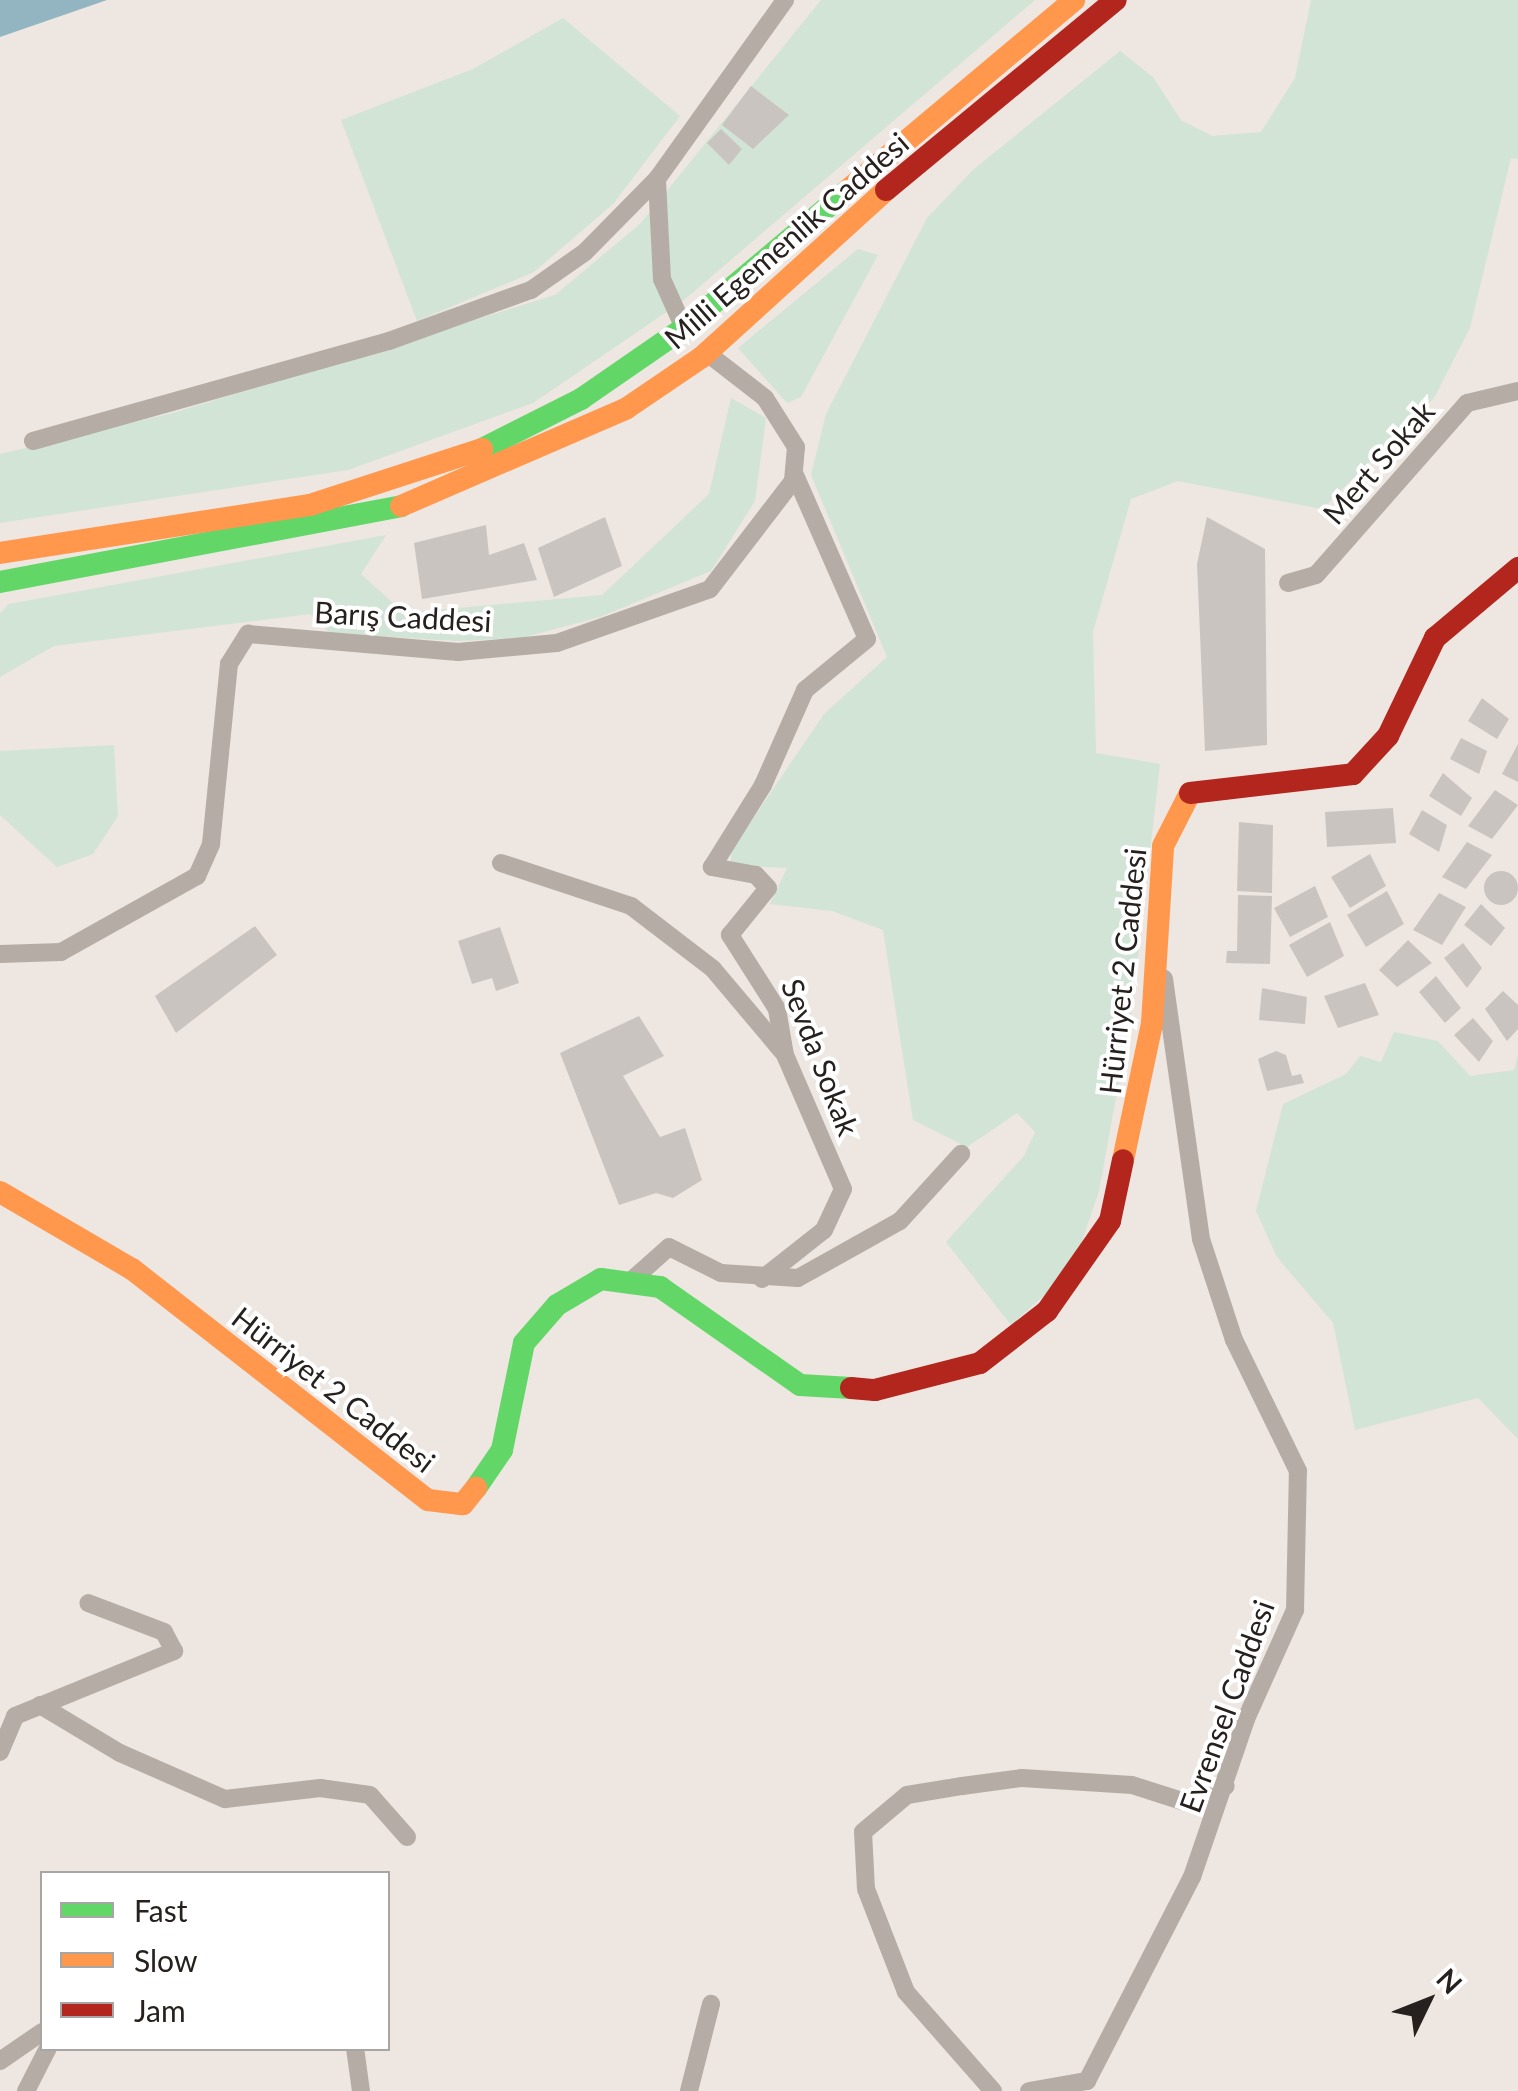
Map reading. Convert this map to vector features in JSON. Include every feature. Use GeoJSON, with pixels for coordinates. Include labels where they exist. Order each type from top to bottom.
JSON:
{"type":"FeatureCollection","features":[{"type":"Feature","properties":{"kind":"main road","name":"Milli Egemenlik Caddesi"},"geometry":{"type":"LineString","coordinates":[[0,553],[310,505],[455,462],[581,398],[684,328],[1074,0]]}},
{"type":"Feature","properties":{"kind":"main road","name":"Milli Egemenlik Caddesi"},"geometry":{"type":"LineString","coordinates":[[0,582],[308,530],[431,499],[627,408],[707,353],[814,250],[1116,0]]}},
{"type":"Feature","properties":{"kind":"main road","name":"Hürriyet 2 Caddesi"},"geometry":{"type":"LineString","coordinates":[[0,1192],[132,1269],[428,1500],[463,1504],[502,1450],[524,1343],[538,1321],[574,1291],[633,1278],[660,1287],[800,1385],[875,1390],[944,1377],[992,1356],[1079,1274],[1110,1221],[1152,1023],[1163,846],[1188,794],[1202,786],[1353,774],[1388,736],[1435,638],[1466,604],[1518,568]]}},
{"type":"Feature","properties":{"kind":"street"},"geometry":{"type":"LineString","coordinates":[[33,441],[389,342],[531,290],[585,252],[657,179],[785,0]]}},
{"type":"Feature","properties":{"kind":"street"},"geometry":{"type":"LineString","coordinates":[[657,179],[662,278],[684,328]]}},
{"type":"Feature","properties":{"kind":"street"},"geometry":{"type":"LineString","coordinates":[[707,353],[765,398],[796,447],[794,473]]}},
{"type":"Feature","properties":{"kind":"street","name":"Mert Sokak"},"geometry":{"type":"LineString","coordinates":[[1288,583],[1316,575],[1467,403],[1518,391]]}},
{"type":"Feature","properties":{"kind":"street","name":"Barış Caddesi"},"geometry":{"type":"LineString","coordinates":[[0,954],[60,952],[197,876],[211,844],[229,664],[248,634],[458,652],[574,638],[710,589],[762,530],[794,473]]}},
{"type":"Feature","properties":{"kind":"street","name":"Sevda Sokak"},"geometry":{"type":"LineString","coordinates":[[762,1279],[824,1230],[843,1189],[786,1055],[777,1009],[730,935],[768,888],[756,875],[712,867],[762,785],[804,690],[867,639],[794,473]]}},
{"type":"Feature","properties":{"kind":"street"},"geometry":{"type":"LineString","coordinates":[[501,863],[632,906],[713,969],[786,1055]]}},
{"type":"Feature","properties":{"kind":"street","name":"Evrensel Caddesi"},"geometry":{"type":"LineString","coordinates":[[1029,2091],[1088,2081],[1192,1877],[1295,1610],[1298,1471],[1234,1340],[1202,1239],[1157,926]]}},
{"type":"Feature","properties":{"kind":"street"},"geometry":{"type":"LineString","coordinates":[[633,1278],[668,1247],[721,1274],[798,1278],[900,1221],[962,1154]]}},
{"type":"Feature","properties":{"kind":"street"},"geometry":{"type":"LineString","coordinates":[[0,1752],[15,1716],[174,1651],[164,1632],[88,1603]]}},
{"type":"Feature","properties":{"kind":"street"},"geometry":{"type":"LineString","coordinates":[[40,1706],[120,1754],[225,1799],[320,1788],[370,1795],[407,1837]]}},
{"type":"Feature","properties":{"kind":"street"},"geometry":{"type":"LineString","coordinates":[[993,2091],[906,1992],[866,1889],[863,1832],[906,1796],[1022,1778],[1132,1785],[1182,1802],[1226,1786]]}},
{"type":"Feature","properties":{"kind":"street"},"geometry":{"type":"LineString","coordinates":[[689,2091],[711,2004]]}},
{"type":"Feature","properties":{"kind":"street"},"geometry":{"type":"LineString","coordinates":[[0,2061],[40,2033]]}},
{"type":"Feature","properties":{"kind":"street"},"geometry":{"type":"LineString","coordinates":[[26,2091],[46,2051]]}},
{"type":"Feature","properties":{"kind":"street"},"geometry":{"type":"LineString","coordinates":[[355,2051],[361,2091]]}},
{"type":"Feature","properties":{"kind":"green space"},"geometry":{"type":"Polygon","coordinates":[[[821,0],[1035,0],[684,300],[533,403],[348,470],[0,523],[0,454],[173,413],[555,295],[641,223],[821,0]]]}},
{"type":"Feature","properties":{"kind":"green space"},"geometry":{"type":"Polygon","coordinates":[[[1311,0],[1518,0],[1518,159],[1511,158],[1470,328],[1434,398],[1322,509],[1178,481],[1131,499],[1093,632],[1096,753],[1160,764],[1132,1010],[1099,1191],[1081,1244],[1051,1289],[1011,1325],[946,1242],[1024,1156],[1035,1132],[1017,1113],[967,1147],[913,1120],[883,930],[832,911],[770,904],[787,868],[731,865],[731,851],[824,714],[887,657],[811,475],[826,414],[927,218],[974,169],[1120,51],[1153,77],[1181,120],[1212,136],[1261,132],[1295,78],[1311,0]]]}},
{"type":"Feature","properties":{"kind":"green space"},"geometry":{"type":"Polygon","coordinates":[[[563,18],[680,116],[613,204],[534,272],[417,321],[341,120],[473,69],[563,18]]]}},
{"type":"Feature","properties":{"kind":"green space"},"geometry":{"type":"Polygon","coordinates":[[[858,249],[878,255],[801,397],[787,403],[738,348],[858,249]]]}},
{"type":"Feature","properties":{"kind":"green space"},"geometry":{"type":"Polygon","coordinates":[[[731,398],[766,418],[755,501],[711,571],[600,617],[521,638],[456,641],[330,633],[310,614],[54,646],[0,677],[0,613],[9,604],[386,535],[361,574],[404,613],[602,595],[709,494],[731,398]]]}},
{"type":"Feature","properties":{"kind":"green space"},"geometry":{"type":"Polygon","coordinates":[[[114,745],[118,816],[93,854],[57,867],[0,815],[0,751],[114,745]]]}},
{"type":"Feature","properties":{"kind":"green space"},"geometry":{"type":"Polygon","coordinates":[[[1394,1032],[1438,1041],[1470,1076],[1514,1070],[1518,1054],[1518,1439],[1478,1398],[1355,1430],[1333,1323],[1277,1257],[1256,1211],[1283,1104],[1346,1074],[1360,1056],[1381,1062],[1394,1032]]]}},
{"type":"Feature","properties":{"kind":"water"},"geometry":{"type":"Polygon","coordinates":[[[0,0],[107,0],[0,37],[0,0]]]}},
{"type":"Feature","properties":{"kind":"building"},"geometry":{"type":"Polygon","coordinates":[[[751,86],[789,115],[753,149],[722,125],[751,86]]]}},
{"type":"Feature","properties":{"kind":"building"},"geometry":{"type":"Polygon","coordinates":[[[721,129],[742,149],[729,165],[707,143],[721,129]]]}},
{"type":"Feature","properties":{"kind":"building"},"geometry":{"type":"Polygon","coordinates":[[[605,517],[622,566],[554,597],[538,548],[605,517]]]}},
{"type":"Feature","properties":{"kind":"building"},"geometry":{"type":"Polygon","coordinates":[[[1207,517],[1265,549],[1267,745],[1205,751],[1197,564],[1207,517]]]}},
{"type":"Feature","properties":{"kind":"building"},"geometry":{"type":"Polygon","coordinates":[[[486,525],[489,555],[524,543],[537,580],[422,599],[414,543],[486,525]]]}},
{"type":"Feature","properties":{"kind":"building"},"geometry":{"type":"Polygon","coordinates":[[[1482,698],[1509,719],[1497,739],[1468,721],[1482,698]]]}},
{"type":"Feature","properties":{"kind":"building"},"geometry":{"type":"Polygon","coordinates":[[[1461,738],[1487,751],[1479,774],[1450,759],[1461,738]]]}},
{"type":"Feature","properties":{"kind":"building"},"geometry":{"type":"Polygon","coordinates":[[[1518,744],[1518,782],[1502,774],[1518,744]]]}},
{"type":"Feature","properties":{"kind":"building"},"geometry":{"type":"Polygon","coordinates":[[[1443,773],[1472,798],[1461,816],[1429,796],[1443,773]]]}},
{"type":"Feature","properties":{"kind":"building"},"geometry":{"type":"Polygon","coordinates":[[[1495,790],[1518,805],[1492,839],[1468,826],[1495,790]]]}},
{"type":"Feature","properties":{"kind":"building"},"geometry":{"type":"Polygon","coordinates":[[[1393,808],[1396,843],[1327,847],[1325,812],[1393,808]]]}},
{"type":"Feature","properties":{"kind":"building"},"geometry":{"type":"Polygon","coordinates":[[[1422,810],[1447,825],[1439,852],[1409,834],[1422,810]]]}},
{"type":"Feature","properties":{"kind":"building"},"geometry":{"type":"Polygon","coordinates":[[[1239,822],[1273,825],[1272,893],[1237,891],[1239,822]]]}},
{"type":"Feature","properties":{"kind":"building"},"geometry":{"type":"Polygon","coordinates":[[[1467,842],[1492,855],[1466,889],[1442,877],[1467,842]]]}},
{"type":"Feature","properties":{"kind":"building"},"geometry":{"type":"Polygon","coordinates":[[[1370,854],[1386,886],[1350,908],[1331,877],[1370,854]]]}},
{"type":"Feature","properties":{"kind":"building"},"geometry":{"type":"Polygon","coordinates":[[[1501,871],[1513,876],[1518,888],[1513,900],[1501,905],[1489,900],[1484,888],[1489,876],[1501,871]]]}},
{"type":"Feature","properties":{"kind":"building"},"geometry":{"type":"Polygon","coordinates":[[[1315,886],[1328,917],[1290,937],[1274,908],[1315,886]]]}},
{"type":"Feature","properties":{"kind":"building"},"geometry":{"type":"Polygon","coordinates":[[[1387,891],[1404,924],[1366,947],[1347,915],[1387,891]]]}},
{"type":"Feature","properties":{"kind":"building"},"geometry":{"type":"Polygon","coordinates":[[[1439,893],[1466,907],[1442,945],[1413,930],[1439,893]]]}},
{"type":"Feature","properties":{"kind":"building"},"geometry":{"type":"Polygon","coordinates":[[[1238,895],[1272,896],[1270,964],[1226,963],[1227,951],[1237,951],[1238,895]]]}},
{"type":"Feature","properties":{"kind":"building"},"geometry":{"type":"Polygon","coordinates":[[[1481,904],[1505,928],[1491,946],[1464,925],[1481,904]]]}},
{"type":"Feature","properties":{"kind":"building"},"geometry":{"type":"Polygon","coordinates":[[[1330,922],[1344,956],[1307,977],[1289,945],[1330,922]]]}},
{"type":"Feature","properties":{"kind":"building"},"geometry":{"type":"Polygon","coordinates":[[[255,926],[277,955],[176,1033],[155,996],[255,926]]]}},
{"type":"Feature","properties":{"kind":"building"},"geometry":{"type":"Polygon","coordinates":[[[500,927],[519,983],[496,991],[492,978],[472,984],[458,941],[500,927]]]}},
{"type":"Feature","properties":{"kind":"building"},"geometry":{"type":"Polygon","coordinates":[[[1408,940],[1432,963],[1397,987],[1379,970],[1408,940]]]}},
{"type":"Feature","properties":{"kind":"building"},"geometry":{"type":"Polygon","coordinates":[[[1463,943],[1482,968],[1467,988],[1444,958],[1463,943]]]}},
{"type":"Feature","properties":{"kind":"building"},"geometry":{"type":"Polygon","coordinates":[[[1436,976],[1461,1008],[1445,1023],[1419,992],[1436,976]]]}},
{"type":"Feature","properties":{"kind":"building"},"geometry":{"type":"Polygon","coordinates":[[[1365,983],[1379,1015],[1338,1028],[1324,996],[1365,983]]]}},
{"type":"Feature","properties":{"kind":"building"},"geometry":{"type":"Polygon","coordinates":[[[1262,988],[1307,997],[1305,1024],[1259,1020],[1262,988]]]}},
{"type":"Feature","properties":{"kind":"building"},"geometry":{"type":"Polygon","coordinates":[[[1503,991],[1518,1005],[1518,1029],[1507,1041],[1485,1009],[1503,991]]]}},
{"type":"Feature","properties":{"kind":"building"},"geometry":{"type":"Polygon","coordinates":[[[639,1016],[664,1056],[623,1076],[660,1137],[685,1128],[702,1180],[673,1198],[656,1193],[619,1205],[560,1053],[639,1016]]]}},
{"type":"Feature","properties":{"kind":"building"},"geometry":{"type":"Polygon","coordinates":[[[1473,1018],[1493,1041],[1479,1062],[1454,1035],[1473,1018]]]}},
{"type":"Feature","properties":{"kind":"building"},"geometry":{"type":"Polygon","coordinates":[[[1276,1051],[1286,1055],[1292,1076],[1301,1074],[1304,1083],[1267,1091],[1258,1059],[1276,1051]]]}},
{"type":"Feature","properties":{"kind":"traffic: fast"},"geometry":{"type":"LineString","coordinates":[[482,449],[581,399],[684,328],[849,189]]}},
{"type":"Feature","properties":{"kind":"traffic: fast"},"geometry":{"type":"LineString","coordinates":[[0,582],[401,506]]}},
{"type":"Feature","properties":{"kind":"traffic: fast"},"geometry":{"type":"LineString","coordinates":[[476,1488],[502,1450],[524,1343],[557,1305],[601,1279],[660,1287],[800,1385],[851,1388]]}},
{"type":"Feature","properties":{"kind":"traffic: slow"},"geometry":{"type":"LineString","coordinates":[[849,189],[1074,0]]}},
{"type":"Feature","properties":{"kind":"traffic: slow"},"geometry":{"type":"LineString","coordinates":[[401,506],[627,408],[702,357],[886,190]]}},
{"type":"Feature","properties":{"kind":"traffic: slow"},"geometry":{"type":"LineString","coordinates":[[0,553],[310,505],[482,449]]}},
{"type":"Feature","properties":{"kind":"traffic: slow"},"geometry":{"type":"LineString","coordinates":[[1123,1160],[1152,1023],[1163,846],[1190,793]]}},
{"type":"Feature","properties":{"kind":"traffic: slow"},"geometry":{"type":"LineString","coordinates":[[0,1192],[132,1269],[428,1500],[463,1504],[476,1488]]}},
{"type":"Feature","properties":{"kind":"traffic: jam"},"geometry":{"type":"LineString","coordinates":[[886,190],[1116,0]]}},
{"type":"Feature","properties":{"kind":"traffic: jam"},"geometry":{"type":"LineString","coordinates":[[1190,793],[1353,774],[1388,736],[1435,638],[1518,568]]}},
{"type":"Feature","properties":{"kind":"traffic: jam"},"geometry":{"type":"LineString","coordinates":[[851,1388],[875,1390],[980,1363],[1047,1311],[1110,1221],[1123,1160]]}}]}
